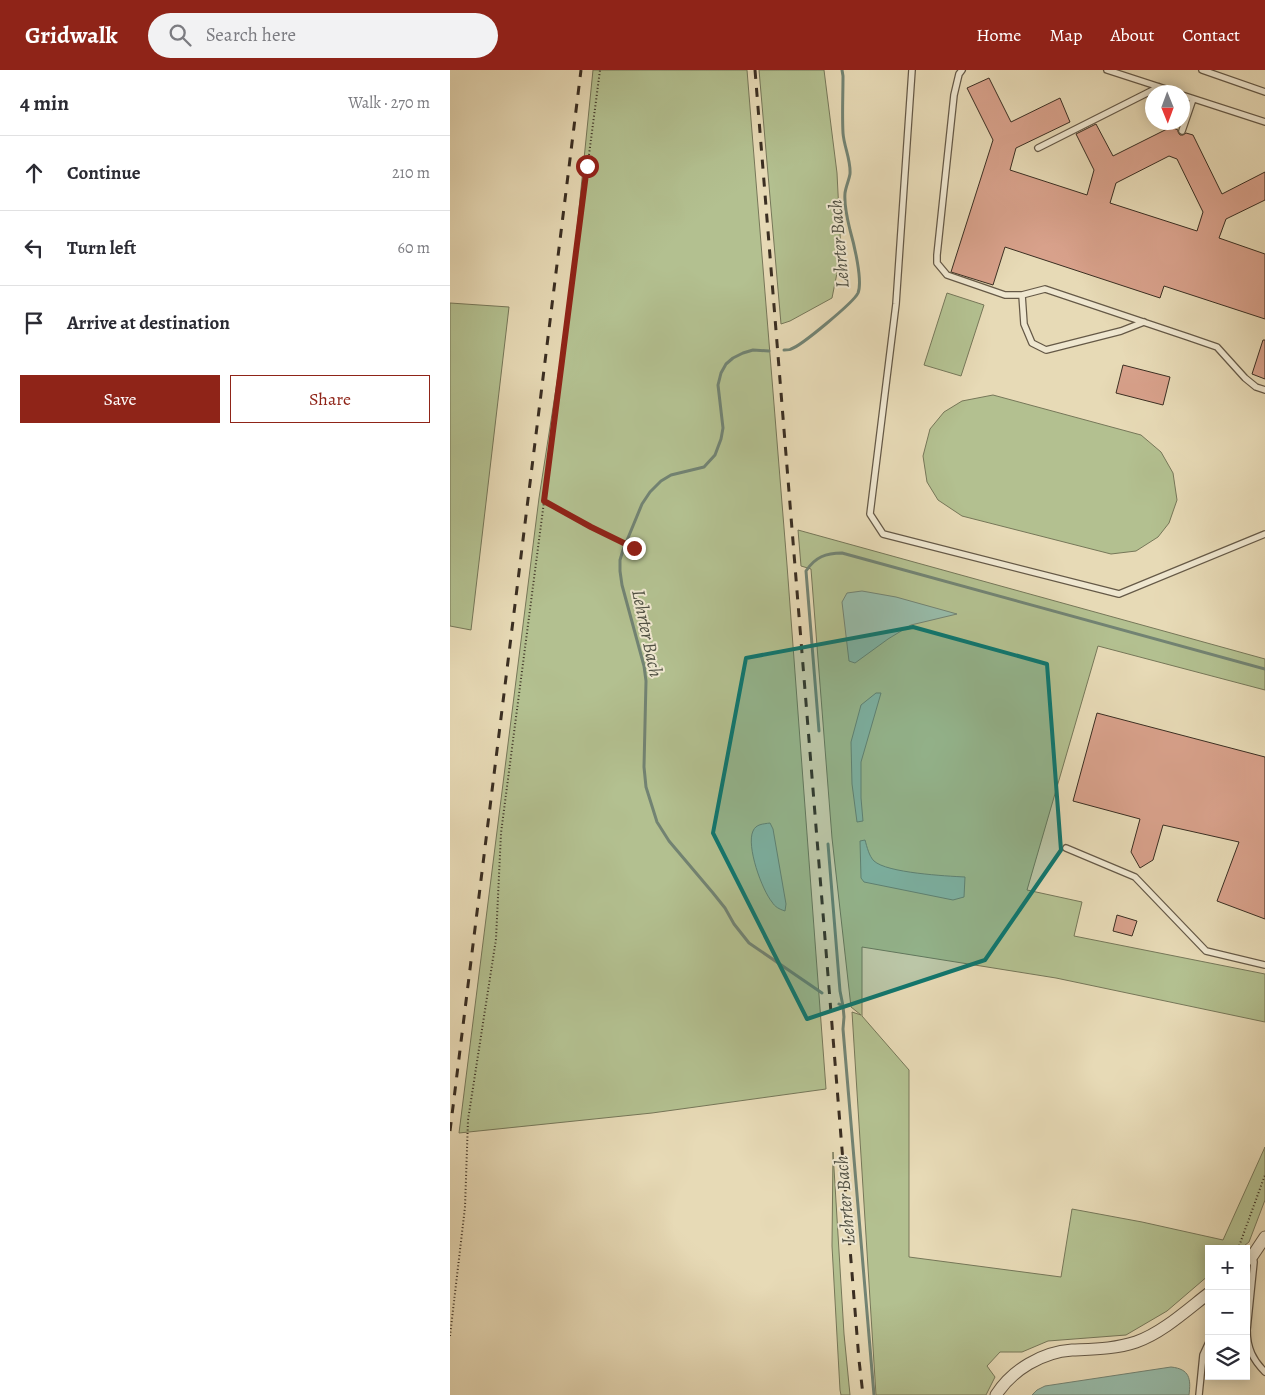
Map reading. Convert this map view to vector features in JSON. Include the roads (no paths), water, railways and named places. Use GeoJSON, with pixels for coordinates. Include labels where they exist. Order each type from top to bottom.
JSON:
{"type":"FeatureCollection","features":[{"type":"Feature","properties":{"kind":"street"},"geometry":{"type":"LineString","coordinates":[[1250,1258],[1265,1237]]}},
{"type":"Feature","properties":{"kind":"street"},"geometry":{"type":"LineString","coordinates":[[996,1395],[1009,1378],[1029,1363],[1059,1352],[1104,1349],[1127,1345],[1146,1338],[1159,1331],[1205,1296]]}},
{"type":"Feature","properties":{"kind":"lane"},"geometry":{"type":"LineString","coordinates":[[912,70],[896,304],[870,514],[882,534],[1119,594],[1265,534]]}},
{"type":"Feature","properties":{"kind":"lane"},"geometry":{"type":"LineString","coordinates":[[962,70],[959,74],[954,95],[937,255],[937,263],[947,275],[1005,295],[1022,295],[1045,289],[1217,347],[1245,378],[1256,387],[1265,390]]}},
{"type":"Feature","properties":{"kind":"lane"},"geometry":{"type":"LineString","coordinates":[[1107,70],[1153,85]]}},
{"type":"Feature","properties":{"kind":"lane"},"geometry":{"type":"LineString","coordinates":[[1202,70],[1265,92]]}},
{"type":"Feature","properties":{"kind":"lane"},"geometry":{"type":"LineString","coordinates":[[1038,148],[1145,94]]}},
{"type":"Feature","properties":{"kind":"lane"},"geometry":{"type":"LineString","coordinates":[[1190,98],[1265,122]]}},
{"type":"Feature","properties":{"kind":"lane"},"geometry":{"type":"LineString","coordinates":[[1182,131],[1194,99]]}},
{"type":"Feature","properties":{"kind":"lane"},"geometry":{"type":"LineString","coordinates":[[1022,295],[1024,324],[1032,343],[1046,350],[1122,331],[1144,322]]}},
{"type":"Feature","properties":{"kind":"lane"},"geometry":{"type":"LineString","coordinates":[[1066,848],[1134,877],[1206,951],[1265,966]]}},
{"type":"Feature","properties":{"kind":"lane"},"geometry":{"type":"LineString","coordinates":[[1250,1258],[1254,1269],[1250,1300]]}},
{"type":"Feature","properties":{"kind":"lane"},"geometry":{"type":"LineString","coordinates":[[1246,1335],[1249,1351],[1265,1372]]}},
{"type":"Feature","properties":{"kind":"lane"},"geometry":{"type":"LineString","coordinates":[[1199,1395],[1205,1350]]}},
{"type":"Feature","properties":{"kind":"waterway","name":"Lehrter Bach"},"geometry":{"type":"LineString","coordinates":[[784,350],[790,350],[805,340],[827,323],[858,293],[857,262],[845,202],[850,169],[843,133],[842,70]]}},
{"type":"Feature","properties":{"kind":"waterway","name":"Lehrter Bach"},"geometry":{"type":"LineString","coordinates":[[769,351],[753,350],[743,353],[726,364],[718,385],[723,428],[715,455],[704,467],[671,475],[661,481],[650,492],[642,504],[623,550],[620,560],[620,571],[644,666],[646,681],[644,767],[646,787],[657,822],[669,841],[725,908],[734,924],[749,943],[822,993]]}},
{"type":"Feature","properties":{"kind":"waterway"},"geometry":{"type":"LineString","coordinates":[[819,731],[806,571],[817,559],[831,554],[842,553],[1265,669]]}},
{"type":"Feature","properties":{"kind":"waterway"},"geometry":{"type":"LineString","coordinates":[[828,844],[840,991],[843,1006]]}},
{"type":"Feature","properties":{"kind":"waterway","name":"Lehrter Bach"},"geometry":{"type":"LineString","coordinates":[[839,1004],[843,1006],[844,1017],[843,1029],[874,1395]]}},
{"type":"Feature","properties":{"kind":"railway"},"geometry":{"type":"LineString","coordinates":[[450,1131],[581,70]]}},
{"type":"Feature","properties":{"kind":"railway"},"geometry":{"type":"LineString","coordinates":[[755,70],[863,1395]]}}]}
